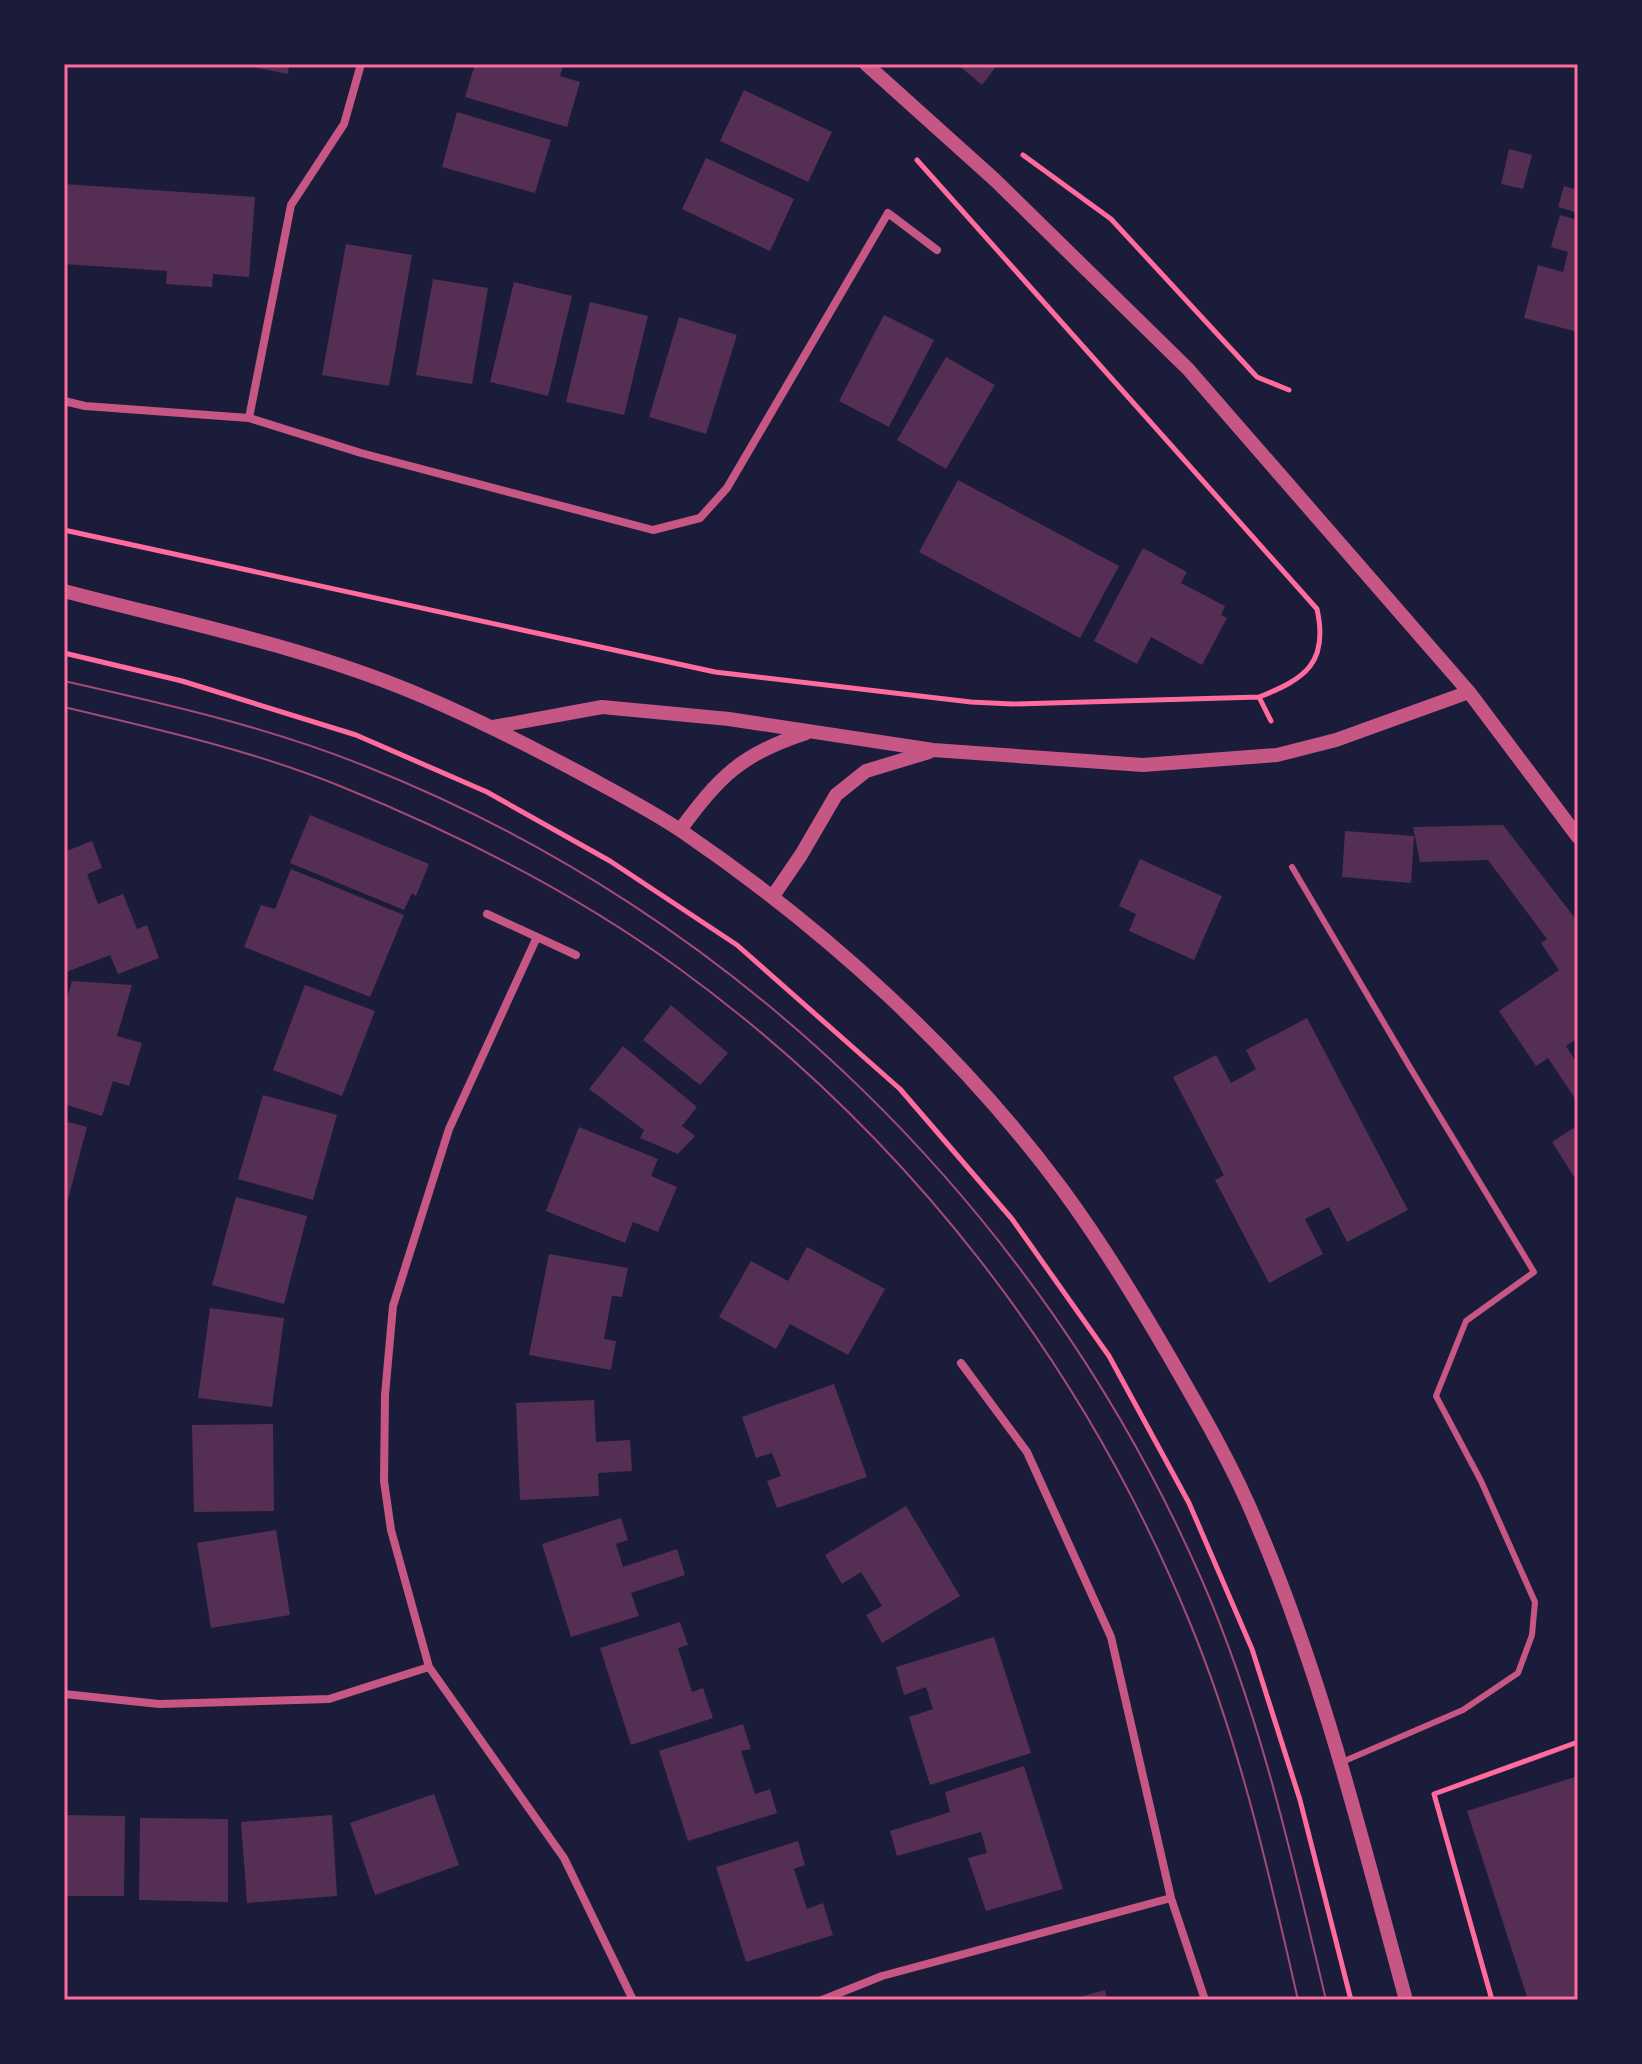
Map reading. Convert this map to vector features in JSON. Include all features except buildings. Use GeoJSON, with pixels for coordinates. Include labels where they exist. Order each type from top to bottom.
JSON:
{"type":"FeatureCollection","features":[{"type":"Feature","properties":{"kind":"street"},"geometry":{"type":"LineString","coordinates":[[249,418],[291,205],[344,124],[361,64]]}},
{"type":"Feature","properties":{"kind":"street"},"geometry":{"type":"LineString","coordinates":[[866,64],[995,180],[1188,369],[1469,692],[1578,837]]}},
{"type":"Feature","properties":{"kind":"street"},"geometry":{"type":"LineString","coordinates":[[64,401],[85,406],[249,418],[361,453],[653,530],[700,518],[727,488],[888,213],[937,250]]}},
{"type":"Feature","properties":{"kind":"street"},"geometry":{"type":"LineString","coordinates":[[64,591],[322,659],[410,690],[493,727],[680,830],[773,896],[896,1005],[984,1093],[1062,1189],[1138,1303],[1209,1425],[1255,1517],[1293,1613],[1406,2000]]}},
{"type":"Feature","properties":{"kind":"street"},"geometry":{"type":"LineString","coordinates":[[493,727],[602,707],[729,719],[933,750],[1143,765],[1277,755],[1336,740],[1469,692]]}},
{"type":"Feature","properties":{"kind":"street"},"geometry":{"type":"LineString","coordinates":[[680,830],[722,777],[767,746],[810,732]]}},
{"type":"Feature","properties":{"kind":"street"},"geometry":{"type":"LineString","coordinates":[[773,896],[836,795],[866,771],[933,750]]}},
{"type":"Feature","properties":{"kind":"street"},"geometry":{"type":"LineString","coordinates":[[487,914],[576,955]]}},
{"type":"Feature","properties":{"kind":"street"},"geometry":{"type":"LineString","coordinates":[[537,937],[449,1129],[393,1306],[385,1395],[384,1481],[391,1530],[429,1667],[564,1858],[633,2000]]}},
{"type":"Feature","properties":{"kind":"street"},"geometry":{"type":"LineString","coordinates":[[961,1363],[1027,1452],[1111,1637],[1171,1898],[1205,2000]]}},
{"type":"Feature","properties":{"kind":"street"},"geometry":{"type":"LineString","coordinates":[[64,1694],[159,1704],[329,1699],[429,1667]]}},
{"type":"Feature","properties":{"kind":"street"},"geometry":{"type":"LineString","coordinates":[[822,2000],[882,1976],[1171,1898]]}},
{"type":"Feature","properties":{"kind":"lane"},"geometry":{"type":"LineString","coordinates":[[1292,867],[1534,1272],[1466,1321],[1436,1396],[1481,1481],[1535,1602],[1532,1635],[1518,1673],[1463,1710],[1339,1763]]}},
{"type":"Feature","properties":{"kind":"path"},"geometry":{"type":"LineString","coordinates":[[1010,146],[1111,219],[1257,377],[1289,390]]}},
{"type":"Feature","properties":{"kind":"path"},"geometry":{"type":"LineString","coordinates":[[64,530],[681,666],[785,680],[1012,704],[1259,697],[1293,684],[1313,663],[1321,641],[1317,609],[915,158]]}},
{"type":"Feature","properties":{"kind":"path"},"geometry":{"type":"LineString","coordinates":[[64,653],[182,681],[356,735],[487,792],[610,861],[737,945],[900,1089],[1012,1219],[1109,1356],[1189,1503],[1252,1649],[1300,1800],[1351,2000]]}},
{"type":"Feature","properties":{"kind":"path"},"geometry":{"type":"LineString","coordinates":[[1492,2000],[1434,1794],[1578,1742]]}},
{"type":"Feature","properties":{"kind":"tram line"},"geometry":{"type":"LineString","coordinates":[[64,681],[254,728],[328,752],[501,828],[630,903],[751,991],[862,1090],[964,1199],[1055,1317],[1134,1444],[1201,1578],[1241,1681],[1273,1786],[1326,2000]]}},
{"type":"Feature","properties":{"kind":"tram line"},"geometry":{"type":"LineString","coordinates":[[64,707],[204,741],[306,773],[428,824],[556,889],[677,967],[760,1032],[839,1103],[912,1179],[979,1259],[1041,1345],[1097,1434],[1147,1527],[1190,1623],[1224,1715],[1264,1857],[1298,2000]]}}]}
